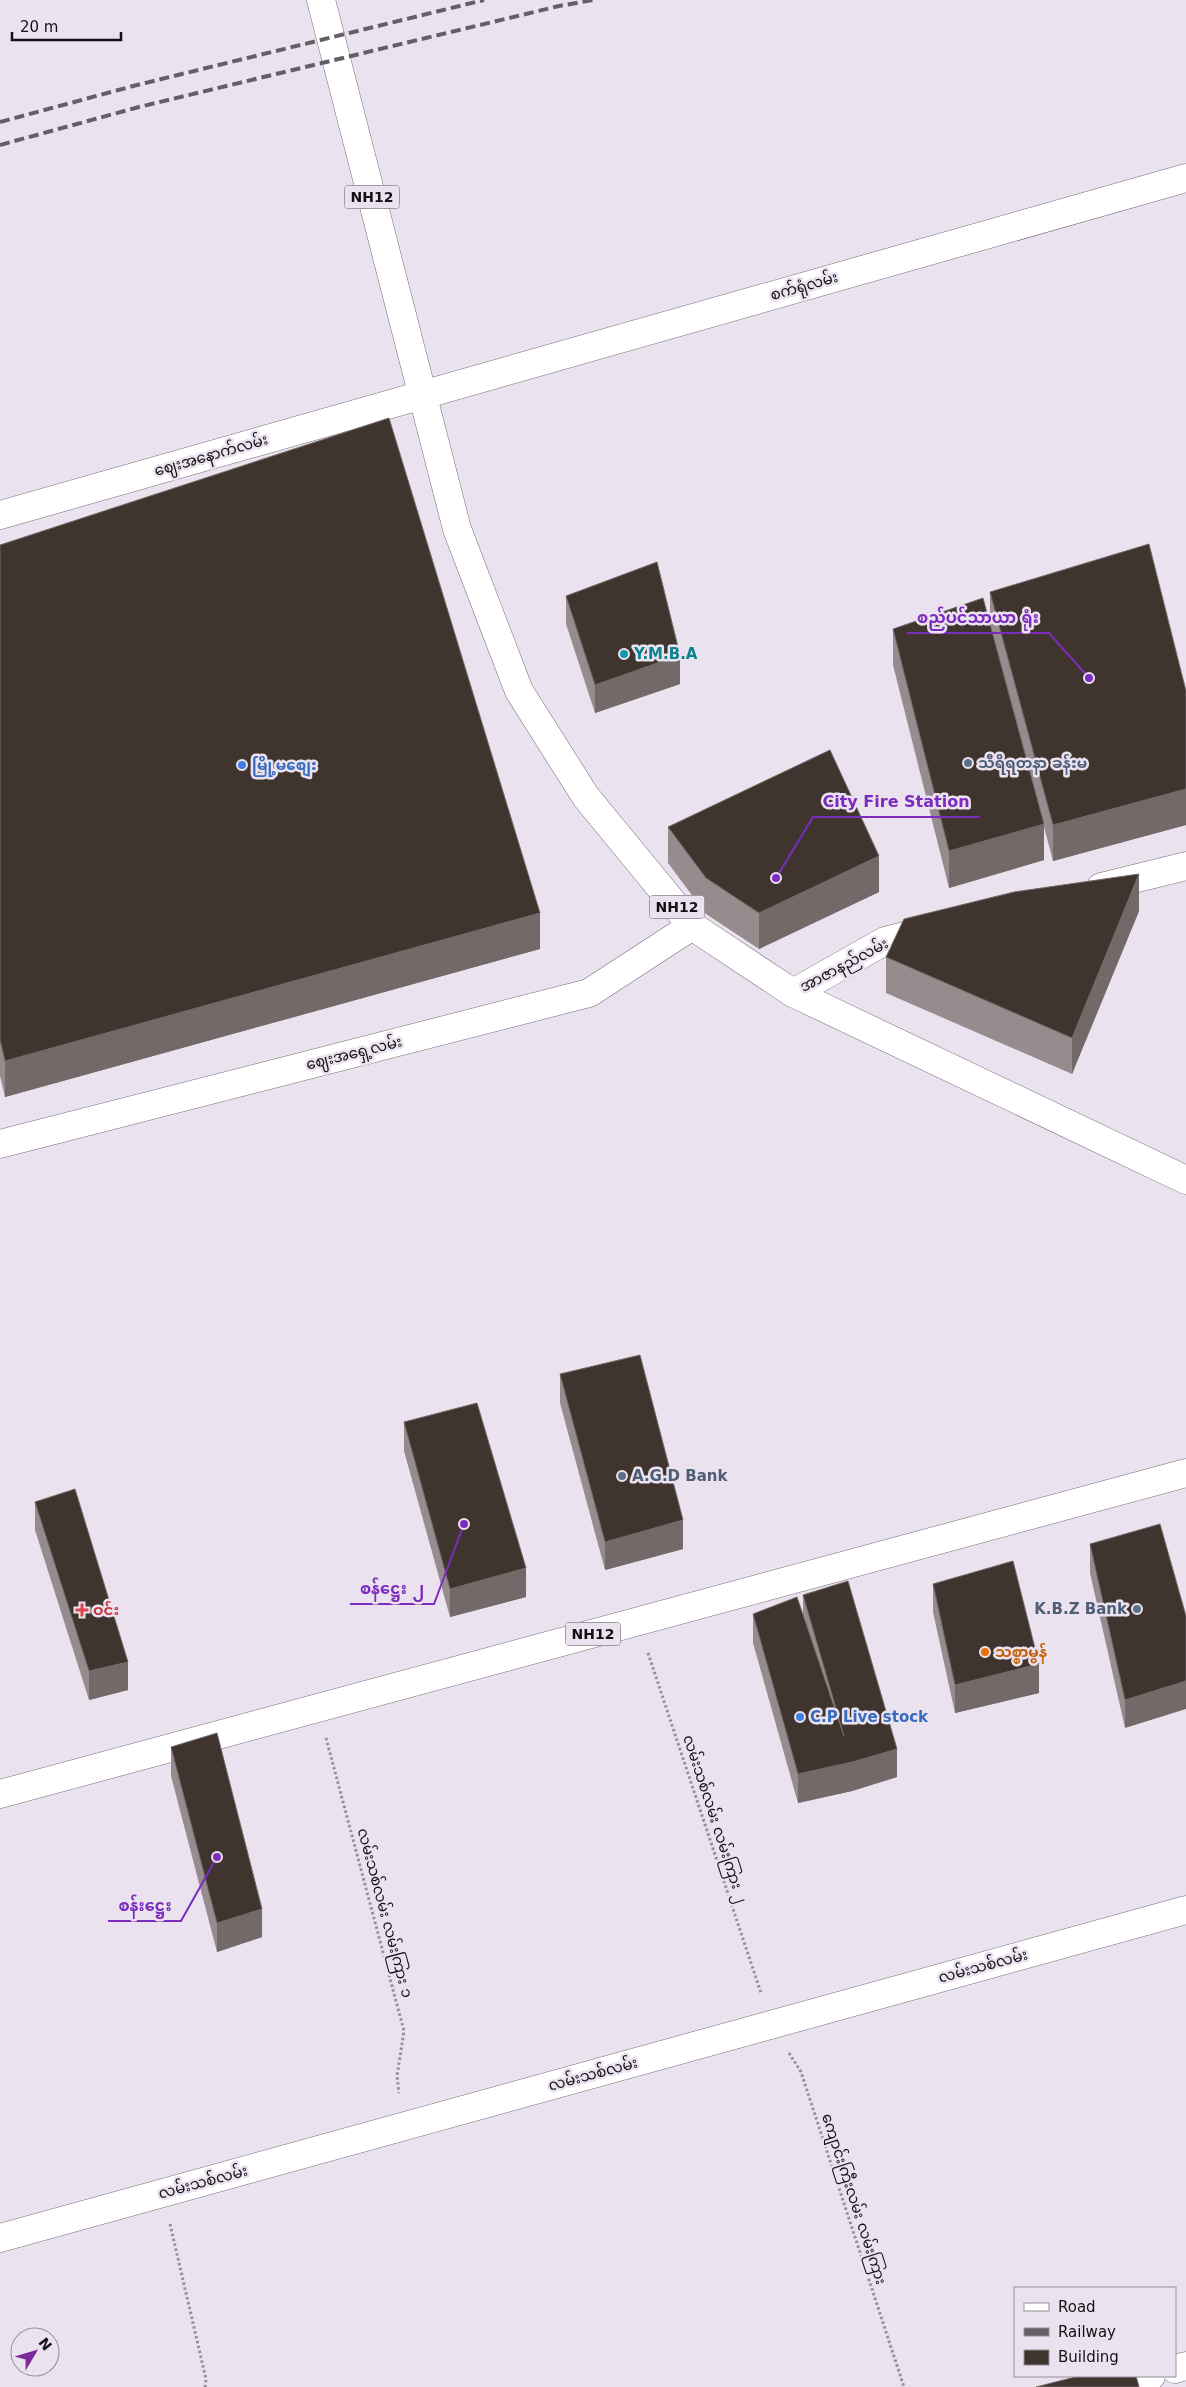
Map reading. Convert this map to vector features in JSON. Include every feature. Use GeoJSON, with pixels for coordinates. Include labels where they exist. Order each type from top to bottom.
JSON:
{"type":"FeatureCollection","features":[{"type":"Feature","properties":{"kind":"main road","name":"NH12"},"geometry":{"type":"LineString","coordinates":[[321,0],[456,530],[519,690],[586,797],[692,926],[793,993],[1186,1180]]}},
{"type":"Feature","properties":{"kind":"main road","name":"စက်ရုံလမ်း"},"geometry":{"type":"LineString","coordinates":[[422,395],[1186,178]]}},
{"type":"Feature","properties":{"kind":"main road","name":"ဈေးအနောက်လမ်း"},"geometry":{"type":"LineString","coordinates":[[0,515],[422,395]]}},
{"type":"Feature","properties":{"kind":"main road"},"geometry":{"type":"LineString","coordinates":[[1073,894],[1186,866]]}},
{"type":"Feature","properties":{"kind":"main road","name":"အာဇာနည်လမ်း"},"geometry":{"type":"LineString","coordinates":[[793,993],[885,941],[951,924]]}},
{"type":"Feature","properties":{"kind":"main road","name":"ဈေးအရှေ့လမ်း"},"geometry":{"type":"LineString","coordinates":[[0,1144],[589,993],[692,926]]}},
{"type":"Feature","properties":{"kind":"main road","name":"NH12"},"geometry":{"type":"LineString","coordinates":[[0,1794],[1186,1474]]}},
{"type":"Feature","properties":{"kind":"main road","name":"လမ်းသစ်လမ်း"},"geometry":{"type":"LineString","coordinates":[[0,2238],[1186,1910]]}},
{"type":"Feature","properties":{"kind":"main road"},"geometry":{"type":"LineString","coordinates":[[1110,2387],[1147,2377]]}},
{"type":"Feature","properties":{"kind":"path","name":"လမ်းသစ်လမ်း လမ်းကြား ၂"},"geometry":{"type":"LineString","coordinates":[[638,1622],[772,2024]]}},
{"type":"Feature","properties":{"kind":"path","name":"လမ်းသစ်လမ်း လမ်းကြား ၁"},"geometry":{"type":"LineString","coordinates":[[318,1708],[404,2031],[397,2076],[402,2126]]}},
{"type":"Feature","properties":{"kind":"path","name":"ကျောင်းကြီးလမ်း လမ်းကြား"},"geometry":{"type":"LineString","coordinates":[[772,2024],[801,2072],[904,2387]]}},
{"type":"Feature","properties":{"kind":"path"},"geometry":{"type":"LineString","coordinates":[[162,2193],[206,2379],[205,2387]]}},
{"type":"Feature","properties":{"kind":"building","name":"မြို့မစျေး"},"geometry":{"type":"Polygon","coordinates":[[[389,418],[540,913],[5,1061],[0,1040],[0,545],[389,418]]]}},
{"type":"Feature","properties":{"kind":"building"},"geometry":{"type":"Polygon","coordinates":[[[1149,544],[1186,691],[1186,789],[1053,825],[990,592],[1149,544]]]}},
{"type":"Feature","properties":{"kind":"building","name":"Y.M.B.A"},"geometry":{"type":"Polygon","coordinates":[[[657,562],[680,655],[595,685],[566,596],[657,562]]]}},
{"type":"Feature","properties":{"kind":"building","name":"သီရိရတနာ ခန်းမ"},"geometry":{"type":"Polygon","coordinates":[[[983,598],[1044,824],[949,851],[893,629],[983,598]]]}},
{"type":"Feature","properties":{"kind":"building"},"geometry":{"type":"Polygon","coordinates":[[[830,750],[879,856],[759,913],[706,878],[668,827],[830,750]]]}},
{"type":"Feature","properties":{"kind":"building"},"geometry":{"type":"Polygon","coordinates":[[[1139,874],[1072,1038],[886,957],[904,919],[1014,892],[1139,874]]]}},
{"type":"Feature","properties":{"kind":"building","name":"A.G.D Bank"},"geometry":{"type":"Polygon","coordinates":[[[640,1355],[683,1520],[605,1542],[560,1374],[640,1355]]]}},
{"type":"Feature","properties":{"kind":"building"},"geometry":{"type":"Polygon","coordinates":[[[477,1403],[526,1568],[450,1589],[404,1422],[477,1403]]]}},
{"type":"Feature","properties":{"kind":"building","name":"ဝင်း"},"geometry":{"type":"Polygon","coordinates":[[[75,1489],[128,1662],[89,1671],[35,1502],[75,1489]]]}},
{"type":"Feature","properties":{"kind":"building","name":"K.B.Z Bank"},"geometry":{"type":"Polygon","coordinates":[[[1160,1524],[1186,1616],[1186,1681],[1125,1700],[1090,1544],[1160,1524]]]}},
{"type":"Feature","properties":{"kind":"building","name":"သစ္စာမွန်"},"geometry":{"type":"Polygon","coordinates":[[[1013,1561],[1039,1664],[955,1685],[933,1584],[1013,1561]]]}},
{"type":"Feature","properties":{"kind":"building"},"geometry":{"type":"Polygon","coordinates":[[[848,1581],[897,1749],[852,1762],[798,1774],[753,1614],[797,1597],[844,1736],[803,1595],[848,1581]]]}},
{"type":"Feature","properties":{"kind":"building"},"geometry":{"type":"Polygon","coordinates":[[[217,1733],[262,1909],[217,1923],[171,1747],[217,1733]]]}},
{"type":"Feature","properties":{"kind":"building"},"geometry":{"type":"Polygon","coordinates":[[[1075,2377],[1136,2377],[1139,2387],[1036,2387],[1075,2377]]]}},
{"type":"Feature","properties":{"kind":"railway"},"geometry":{"type":"LineString","coordinates":[[0,122],[137,85],[484,0]]}},
{"type":"Feature","properties":{"kind":"railway"},"geometry":{"type":"LineString","coordinates":[[0,145],[139,107],[559,6],[593,0]]}},
{"type":"Feature","properties":{"kind":"place","name":"Y.M.B.A"},"geometry":{"type":"Point","coordinates":[624,654]}},
{"type":"Feature","properties":{"kind":"place","name":"စည်ပင်သာယာ ရုံး"},"geometry":{"type":"Point","coordinates":[1089,678]}},
{"type":"Feature","properties":{"kind":"place","name":"သီရိရတနာ ခန်းမ"},"geometry":{"type":"Point","coordinates":[968,763]}},
{"type":"Feature","properties":{"kind":"place","name":"မြို့မစျေး"},"geometry":{"type":"Point","coordinates":[242,765]}},
{"type":"Feature","properties":{"kind":"place","name":"City Fire Station"},"geometry":{"type":"Point","coordinates":[776,878]}},
{"type":"Feature","properties":{"kind":"place","name":"A.G.D Bank"},"geometry":{"type":"Point","coordinates":[622,1476]}},
{"type":"Feature","properties":{"kind":"place","name":"စန်ဋ္ဌေး ၂"},"geometry":{"type":"Point","coordinates":[464,1524]}},
{"type":"Feature","properties":{"kind":"place","name":"K.B.Z Bank"},"geometry":{"type":"Point","coordinates":[1137,1609]}},
{"type":"Feature","properties":{"kind":"place","name":"ဝင်း"},"geometry":{"type":"Point","coordinates":[82,1610]}},
{"type":"Feature","properties":{"kind":"place","name":"သစ္စာမွန်"},"geometry":{"type":"Point","coordinates":[985,1652]}},
{"type":"Feature","properties":{"kind":"place","name":"C.P Live stock"},"geometry":{"type":"Point","coordinates":[800,1717]}},
{"type":"Feature","properties":{"kind":"place","name":"စန်းဋ္ဌေး"},"geometry":{"type":"Point","coordinates":[217,1857]}}]}
